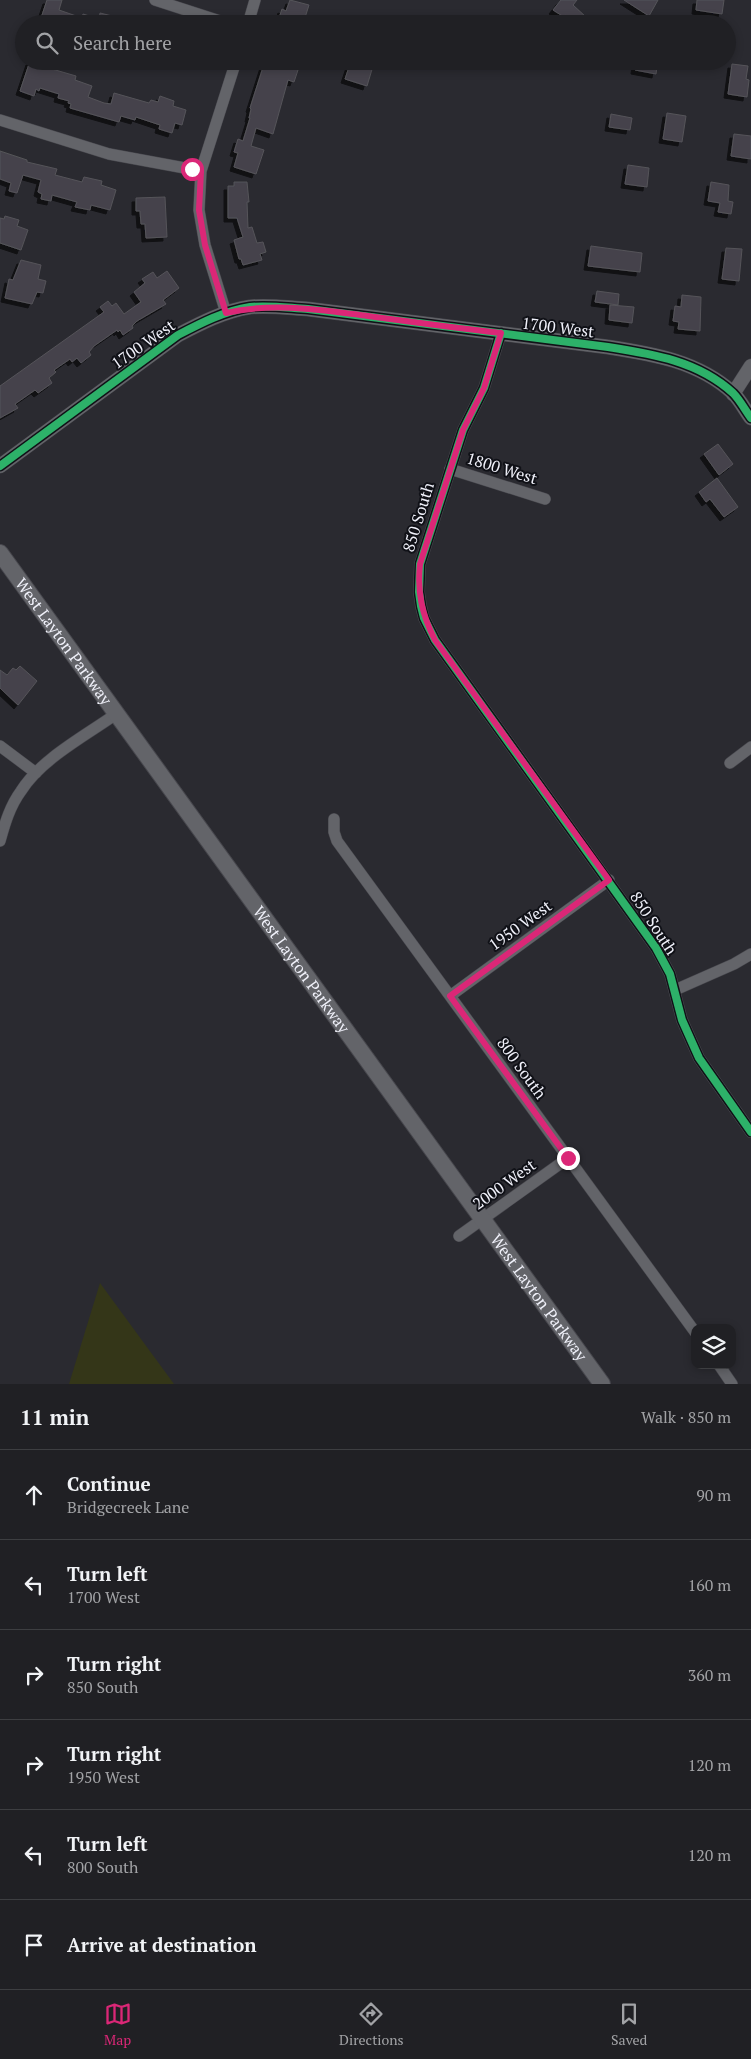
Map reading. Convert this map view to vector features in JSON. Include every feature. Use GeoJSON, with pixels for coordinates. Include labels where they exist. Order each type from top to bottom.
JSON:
{"type":"FeatureCollection","features":[{"type":"Feature","properties":{"kind":"main road","name":"West Layton Parkway"},"geometry":{"type":"LineString","coordinates":[[0,553],[481,1220],[602,1384]]}},
{"type":"Feature","properties":{"kind":"street"},"geometry":{"type":"LineString","coordinates":[[155,0],[202,15]]}},
{"type":"Feature","properties":{"kind":"street"},"geometry":{"type":"LineString","coordinates":[[251,15],[255,0]]}},
{"type":"Feature","properties":{"kind":"street"},"geometry":{"type":"LineString","coordinates":[[226,313],[205,245],[199,210],[201,171],[233,70]]}},
{"type":"Feature","properties":{"kind":"street"},"geometry":{"type":"LineString","coordinates":[[0,120],[109,154],[201,171]]}},
{"type":"Feature","properties":{"kind":"street","name":"1700 West"},"geometry":{"type":"LineString","coordinates":[[0,466],[178,335],[204,321],[250,307],[271,306],[308,309],[608,347],[656,355],[682,362],[707,376],[733,394],[751,418]]}},
{"type":"Feature","properties":{"kind":"street","name":"850 South"},"geometry":{"type":"LineString","coordinates":[[501,333],[484,388],[466,422],[420,564],[419,592],[424,618],[435,640],[656,948],[670,974],[682,1020],[699,1058],[751,1132]]}},
{"type":"Feature","properties":{"kind":"street"},"geometry":{"type":"LineString","coordinates":[[733,394],[751,366]]}},
{"type":"Feature","properties":{"kind":"street","name":"1800 West"},"geometry":{"type":"LineString","coordinates":[[450,469],[545,499]]}},
{"type":"Feature","properties":{"kind":"street"},"geometry":{"type":"LineString","coordinates":[[0,841],[8,814],[21,790],[36,773],[50,760],[116,714]]}},
{"type":"Feature","properties":{"kind":"street"},"geometry":{"type":"LineString","coordinates":[[0,746],[36,773]]}},
{"type":"Feature","properties":{"kind":"street"},"geometry":{"type":"LineString","coordinates":[[730,762],[751,748]]}},
{"type":"Feature","properties":{"kind":"street","name":"800 South"},"geometry":{"type":"LineString","coordinates":[[334,819],[334,832],[337,841],[691,1327]]}},
{"type":"Feature","properties":{"kind":"street","name":"1950 West"},"geometry":{"type":"LineString","coordinates":[[450,996],[609,880]]}},
{"type":"Feature","properties":{"kind":"street"},"geometry":{"type":"LineString","coordinates":[[675,990],[734,964],[751,954]]}},
{"type":"Feature","properties":{"kind":"street","name":"2000 West"},"geometry":{"type":"LineString","coordinates":[[460,1236],[568,1158]]}},
{"type":"Feature","properties":{"kind":"street"},"geometry":{"type":"LineString","coordinates":[[722,1369],[732,1384]]}},
{"type":"Feature","properties":{"kind":"green space"},"geometry":{"type":"Polygon","coordinates":[[[100,1283],[174,1384],[69,1384],[100,1283]]]}},
{"type":"Feature","properties":{"kind":"building"},"geometry":{"type":"Polygon","coordinates":[[[47,0],[62,0],[59,10],[73,15],[42,15],[47,0]]]}},
{"type":"Feature","properties":{"kind":"building"},"geometry":{"type":"Polygon","coordinates":[[[290,0],[309,5],[306,15],[280,15],[282,9],[286,11],[290,0]]]}},
{"type":"Feature","properties":{"kind":"building"},"geometry":{"type":"Polygon","coordinates":[[[561,0],[577,0],[573,5],[584,15],[561,15],[553,10],[561,0]]]}},
{"type":"Feature","properties":{"kind":"building"},"geometry":{"type":"Polygon","coordinates":[[[624,0],[658,0],[650,15],[624,0]]]}},
{"type":"Feature","properties":{"kind":"building"},"geometry":{"type":"Polygon","coordinates":[[[697,0],[724,0],[722,14],[696,10],[697,0]]]}},
{"type":"Feature","properties":{"kind":"building"},"geometry":{"type":"Polygon","coordinates":[[[736,64],[748,66],[746,79],[749,80],[747,97],[728,94],[731,70],[736,70],[736,64]]]}},
{"type":"Feature","properties":{"kind":"building"},"geometry":{"type":"Polygon","coordinates":[[[27,70],[55,70],[76,76],[75,80],[92,86],[88,97],[104,103],[111,104],[114,93],[149,103],[151,100],[158,102],[160,96],[174,101],[173,106],[186,110],[182,125],[175,123],[172,133],[159,129],[160,125],[136,117],[135,120],[121,116],[119,122],[70,108],[71,104],[68,103],[69,101],[58,98],[59,94],[40,88],[39,91],[36,89],[34,96],[20,91],[27,70]]]}},
{"type":"Feature","properties":{"kind":"building"},"geometry":{"type":"Polygon","coordinates":[[[262,70],[298,70],[294,82],[288,80],[273,134],[256,128],[251,146],[264,150],[256,174],[234,167],[238,153],[234,152],[238,139],[243,141],[250,118],[250,108],[262,70]]]}},
{"type":"Feature","properties":{"kind":"building"},"geometry":{"type":"Polygon","coordinates":[[[348,70],[372,70],[367,86],[345,79],[348,70]]]}},
{"type":"Feature","properties":{"kind":"building"},"geometry":{"type":"Polygon","coordinates":[[[635,70],[657,70],[656,74],[635,70]]]}},
{"type":"Feature","properties":{"kind":"building"},"geometry":{"type":"Polygon","coordinates":[[[667,113],[686,116],[682,142],[663,139],[667,113]]]}},
{"type":"Feature","properties":{"kind":"building"},"geometry":{"type":"Polygon","coordinates":[[[611,114],[632,118],[630,130],[609,127],[611,114]]]}},
{"type":"Feature","properties":{"kind":"building"},"geometry":{"type":"Polygon","coordinates":[[[734,134],[751,136],[751,159],[731,156],[734,134]]]}},
{"type":"Feature","properties":{"kind":"building"},"geometry":{"type":"Polygon","coordinates":[[[0,151],[27,160],[27,162],[57,169],[55,175],[82,182],[84,177],[102,181],[101,185],[116,190],[110,210],[91,205],[90,210],[75,207],[77,202],[52,195],[51,201],[41,199],[42,194],[38,192],[41,180],[23,175],[17,193],[9,191],[11,183],[0,179],[0,151]]]}},
{"type":"Feature","properties":{"kind":"building"},"geometry":{"type":"Polygon","coordinates":[[[628,165],[649,168],[647,187],[625,184],[628,165]]]}},
{"type":"Feature","properties":{"kind":"building"},"geometry":{"type":"Polygon","coordinates":[[[234,182],[247,182],[249,202],[247,202],[248,228],[252,227],[257,243],[263,242],[266,252],[260,254],[262,260],[243,265],[241,259],[239,259],[234,240],[243,237],[237,218],[228,218],[228,186],[234,186],[234,182]]]}},
{"type":"Feature","properties":{"kind":"building"},"geometry":{"type":"Polygon","coordinates":[[[711,182],[729,185],[728,201],[733,202],[731,214],[718,212],[720,203],[708,201],[711,182]]]}},
{"type":"Feature","properties":{"kind":"building"},"geometry":{"type":"Polygon","coordinates":[[[165,197],[167,237],[146,238],[145,224],[141,224],[140,211],[136,211],[136,198],[165,197]]]}},
{"type":"Feature","properties":{"kind":"building"},"geometry":{"type":"Polygon","coordinates":[[[5,216],[19,220],[17,226],[28,230],[21,250],[0,243],[0,218],[4,219],[5,216]]]}},
{"type":"Feature","properties":{"kind":"building"},"geometry":{"type":"Polygon","coordinates":[[[591,246],[642,253],[640,272],[588,266],[591,246]]]}},
{"type":"Feature","properties":{"kind":"building"},"geometry":{"type":"Polygon","coordinates":[[[726,248],[742,249],[739,281],[722,279],[726,248]]]}},
{"type":"Feature","properties":{"kind":"building"},"geometry":{"type":"Polygon","coordinates":[[[21,260],[41,265],[38,279],[46,281],[43,293],[37,292],[32,304],[5,298],[9,279],[13,280],[21,260]]]}},
{"type":"Feature","properties":{"kind":"building"},"geometry":{"type":"Polygon","coordinates":[[[167,271],[179,288],[163,300],[166,304],[137,321],[132,326],[133,328],[123,335],[120,330],[118,332],[117,330],[94,346],[89,352],[91,355],[81,363],[77,358],[72,362],[70,359],[54,370],[56,372],[49,378],[52,383],[38,393],[35,390],[15,404],[18,408],[0,418],[0,386],[104,312],[100,307],[108,301],[112,306],[116,303],[124,314],[141,302],[134,292],[145,283],[142,279],[153,272],[157,278],[167,271]]]}},
{"type":"Feature","properties":{"kind":"building"},"geometry":{"type":"Polygon","coordinates":[[[597,291],[619,294],[618,305],[595,302],[597,291]]]}},
{"type":"Feature","properties":{"kind":"building"},"geometry":{"type":"Polygon","coordinates":[[[682,295],[701,297],[700,331],[678,329],[679,322],[673,321],[675,306],[681,307],[682,295]]]}},
{"type":"Feature","properties":{"kind":"building"},"geometry":{"type":"Polygon","coordinates":[[[610,305],[634,307],[632,323],[609,320],[610,305]]]}},
{"type":"Feature","properties":{"kind":"building"},"geometry":{"type":"Polygon","coordinates":[[[718,444],[733,464],[719,475],[704,454],[718,444]]]}},
{"type":"Feature","properties":{"kind":"building"},"geometry":{"type":"Polygon","coordinates":[[[717,478],[738,507],[724,517],[710,499],[706,502],[699,492],[717,478]]]}},
{"type":"Feature","properties":{"kind":"building"},"geometry":{"type":"Polygon","coordinates":[[[20,666],[37,681],[18,705],[0,688],[0,670],[7,675],[13,668],[16,670],[20,666]]]}},
{"type":"Feature","properties":{"kind":"cycle path"},"geometry":{"type":"LineString","coordinates":[[0,466],[178,335],[222,314],[257,306],[308,309],[608,347],[658,356],[690,366],[719,382],[736,396],[751,418]]}},
{"type":"Feature","properties":{"kind":"cycle path"},"geometry":{"type":"LineString","coordinates":[[501,333],[484,388],[463,430],[420,564],[419,592],[424,618],[435,640],[656,948],[670,974],[682,1020],[699,1058],[751,1132]]}},
{"type":"Feature","properties":{"kind":"route"},"geometry":{"type":"LineString","coordinates":[[192,169],[201,171],[199,210],[205,245],[226,313],[250,307],[271,306],[501,333],[480,399],[463,430],[420,564],[419,592],[421,606],[424,618],[435,640],[609,880],[450,996],[568,1158]]}}]}
